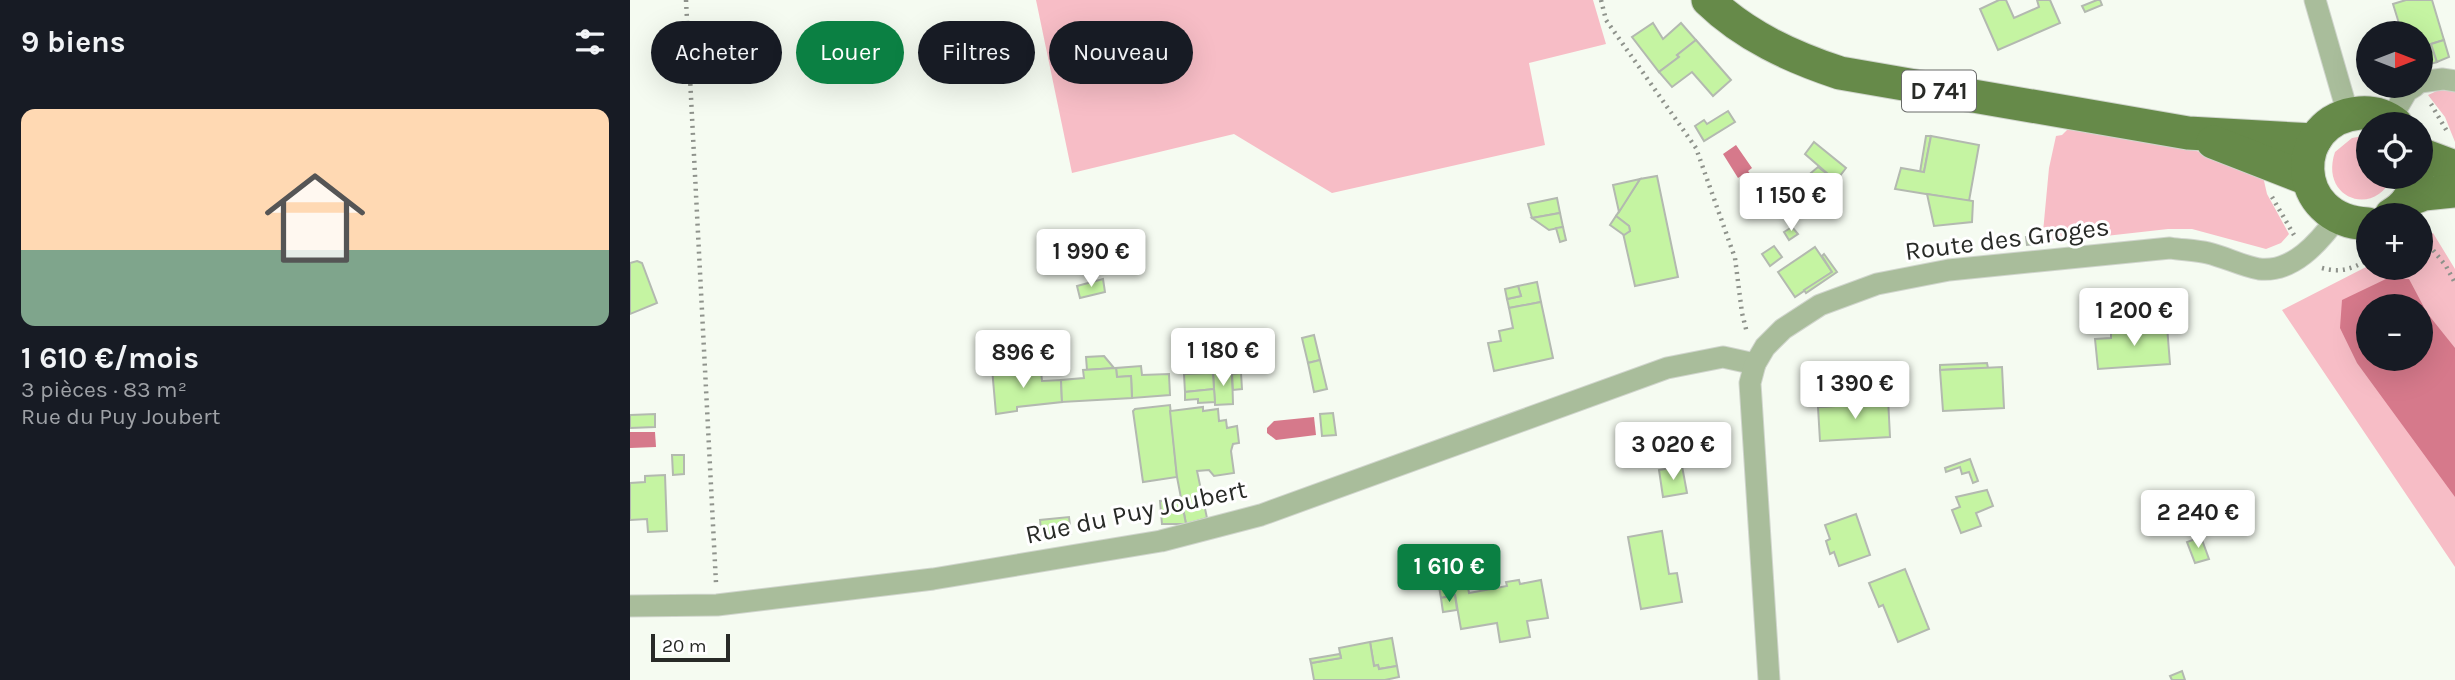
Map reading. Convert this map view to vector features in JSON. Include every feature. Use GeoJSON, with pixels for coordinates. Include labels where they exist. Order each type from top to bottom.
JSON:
{"type":"FeatureCollection","features":[{"type":"Feature","properties":{"kind":"main road","name":"D 741"},"geometry":{"type":"LineString","coordinates":[[1708,0],[1753,35],[1796,58],[1840,73],[2188,134],[2315,139]]}},
{"type":"Feature","properties":{"kind":"main road"},"geometry":{"type":"LineString","coordinates":[[2352,221],[2324,208],[2314,195],[2308,180],[2307,165],[2315,139],[2325,128],[2348,114],[2356,114]]}},
{"type":"Feature","properties":{"kind":"main road","name":"D 741"},"geometry":{"type":"LineString","coordinates":[[2188,134],[2308,180]]}},
{"type":"Feature","properties":{"kind":"main road"},"geometry":{"type":"LineString","coordinates":[[2433,159],[2455,167]]}},
{"type":"Feature","properties":{"kind":"main road"},"geometry":{"type":"LineString","coordinates":[[2405,197],[2455,191]]}},
{"type":"Feature","properties":{"kind":"street"},"geometry":{"type":"LineString","coordinates":[[2315,0],[2348,114]]}},
{"type":"Feature","properties":{"kind":"street"},"geometry":{"type":"LineString","coordinates":[[2433,80],[2455,81]]}},
{"type":"Feature","properties":{"kind":"street","name":"Route des Groges"},"geometry":{"type":"LineString","coordinates":[[1769,680],[1749,400],[1755,364],[1765,347],[1783,329],[1820,305],[1877,284],[1949,270],[2170,248],[2206,252],[2257,268],[2270,269],[2283,266],[2308,252],[2352,221]]}},
{"type":"Feature","properties":{"kind":"street","name":"Rue du Puy Joubert"},"geometry":{"type":"LineString","coordinates":[[630,606],[718,605],[933,579],[1161,541],[1261,515],[1667,368],[1723,357],[1755,364]]}},
{"type":"Feature","properties":{"kind":"path"},"geometry":{"type":"LineString","coordinates":[[686,0],[718,605]]}},
{"type":"Feature","properties":{"kind":"path"},"geometry":{"type":"LineString","coordinates":[[1601,0],[1606,20],[1696,148],[1735,258],[1742,313],[1755,364]]}},
{"type":"Feature","properties":{"kind":"path"},"geometry":{"type":"LineString","coordinates":[[2433,250],[2455,283]]}},
{"type":"Feature","properties":{"kind":"shaded area"},"geometry":{"type":"Polygon","coordinates":[[[1036,0],[1593,0],[1606,44],[1529,63],[1545,145],[1332,193],[1234,134],[1072,173],[1053,84],[1193,84],[1193,21],[1049,21],[1049,62],[1036,0]]]}},
{"type":"Feature","properties":{"kind":"shaded area"},"geometry":{"type":"Polygon","coordinates":[[[2439,90],[2455,91],[2455,142],[2445,117],[2430,98],[2433,98],[2433,93],[2439,90]]]}},
{"type":"Feature","properties":{"kind":"shaded area"},"geometry":{"type":"Polygon","coordinates":[[[2068,129],[2191,150],[2262,172],[2267,194],[2289,234],[2281,243],[2266,249],[2192,229],[2047,240],[2043,232],[2049,168],[2056,136],[2062,135],[2068,129]]]}},
{"type":"Feature","properties":{"kind":"shaded area"},"geometry":{"type":"Polygon","coordinates":[[[2356,137],[2356,189],[2385,189],[2374,197],[2362,200],[2351,198],[2335,182],[2332,168],[2335,152],[2356,137]]]}},
{"type":"Feature","properties":{"kind":"shaded area"},"geometry":{"type":"Polygon","coordinates":[[[1736,145],[1752,168],[1748,171],[1751,175],[1743,180],[1741,176],[1738,178],[1723,154],[1736,145]]]}},
{"type":"Feature","properties":{"kind":"shaded area"},"geometry":{"type":"Polygon","coordinates":[[[2433,233],[2455,269],[2455,567],[2282,310],[2356,272],[2356,280],[2433,280],[2433,233]]]}},
{"type":"Feature","properties":{"kind":"shaded area"},"geometry":{"type":"Polygon","coordinates":[[[2384,280],[2410,280],[2417,294],[2356,294],[2356,361],[2340,328],[2342,300],[2384,280]]]}},
{"type":"Feature","properties":{"kind":"shaded area"},"geometry":{"type":"Polygon","coordinates":[[[2433,320],[2455,348],[2455,497],[2363,371],[2433,371],[2433,320]]]}},
{"type":"Feature","properties":{"kind":"shaded area"},"geometry":{"type":"Polygon","coordinates":[[[1314,417],[1316,435],[1276,440],[1267,433],[1267,428],[1274,421],[1314,417]]]}},
{"type":"Feature","properties":{"kind":"shaded area"},"geometry":{"type":"Polygon","coordinates":[[[630,432],[655,432],[656,447],[630,448],[630,432]]]}},
{"type":"Feature","properties":{"kind":"building"},"geometry":{"type":"Polygon","coordinates":[[[1999,0],[2006,0],[2014,18],[2039,7],[2037,0],[2050,0],[2060,23],[1998,50],[1980,9],[1999,0]]]}},
{"type":"Feature","properties":{"kind":"building"},"geometry":{"type":"Polygon","coordinates":[[[2100,0],[2102,5],[2085,12],[2082,6],[2100,0]]]}},
{"type":"Feature","properties":{"kind":"building"},"geometry":{"type":"Polygon","coordinates":[[[2406,0],[2432,0],[2444,40],[2433,43],[2433,21],[2398,21],[2393,4],[2406,0]]]}},
{"type":"Feature","properties":{"kind":"building"},"geometry":{"type":"Polygon","coordinates":[[[1653,23],[1663,39],[1681,23],[1696,40],[1659,72],[1632,37],[1653,23]]]}},
{"type":"Feature","properties":{"kind":"building"},"geometry":{"type":"Polygon","coordinates":[[[1696,40],[1731,80],[1713,96],[1692,72],[1672,87],[1659,72],[1696,40]]]}},
{"type":"Feature","properties":{"kind":"building"},"geometry":{"type":"Polygon","coordinates":[[[2444,40],[2449,57],[2437,62],[2433,43],[2444,40]]]}},
{"type":"Feature","properties":{"kind":"building"},"geometry":{"type":"Polygon","coordinates":[[[1728,111],[1735,122],[1704,141],[1695,126],[1704,120],[1707,124],[1728,111]]]}},
{"type":"Feature","properties":{"kind":"building"},"geometry":{"type":"Polygon","coordinates":[[[1926,136],[1931,136],[1924,172],[1920,172],[1926,136]]]}},
{"type":"Feature","properties":{"kind":"building"},"geometry":{"type":"Polygon","coordinates":[[[1931,136],[1979,145],[1969,201],[1895,189],[1901,168],[1924,172],[1931,136]]]}},
{"type":"Feature","properties":{"kind":"building"},"geometry":{"type":"Polygon","coordinates":[[[1814,142],[1846,168],[1836,181],[1805,154],[1814,142]]]}},
{"type":"Feature","properties":{"kind":"building"},"geometry":{"type":"Polygon","coordinates":[[[1818,167],[1834,179],[1818,193],[1805,178],[1818,167]]]}},
{"type":"Feature","properties":{"kind":"building"},"geometry":{"type":"Polygon","coordinates":[[[1657,176],[1678,277],[1635,286],[1623,233],[1630,231],[1629,226],[1616,216],[1640,179],[1657,176]]]}},
{"type":"Feature","properties":{"kind":"building"},"geometry":{"type":"Polygon","coordinates":[[[1640,179],[1619,212],[1613,185],[1640,179]]]}},
{"type":"Feature","properties":{"kind":"building"},"geometry":{"type":"Polygon","coordinates":[[[1927,194],[1973,201],[1972,222],[1934,226],[1927,194]]]}},
{"type":"Feature","properties":{"kind":"building"},"geometry":{"type":"Polygon","coordinates":[[[1557,198],[1560,213],[1532,218],[1528,204],[1557,198]]]}},
{"type":"Feature","properties":{"kind":"building"},"geometry":{"type":"Polygon","coordinates":[[[1560,213],[1563,227],[1549,230],[1532,218],[1560,213]]]}},
{"type":"Feature","properties":{"kind":"building"},"geometry":{"type":"Polygon","coordinates":[[[1616,216],[1629,226],[1630,231],[1624,235],[1610,225],[1616,216]]]}},
{"type":"Feature","properties":{"kind":"building"},"geometry":{"type":"Polygon","coordinates":[[[1563,227],[1566,240],[1560,242],[1556,228],[1563,227]]]}},
{"type":"Feature","properties":{"kind":"building"},"geometry":{"type":"Polygon","coordinates":[[[1792,227],[1798,234],[1789,240],[1784,232],[1792,227]]]}},
{"type":"Feature","properties":{"kind":"building"},"geometry":{"type":"Polygon","coordinates":[[[2037,235],[2038,244],[2027,245],[2026,237],[2037,235]]]}},
{"type":"Feature","properties":{"kind":"building"},"geometry":{"type":"Polygon","coordinates":[[[1774,246],[1782,257],[1770,266],[1762,254],[1774,246]]]}},
{"type":"Feature","properties":{"kind":"building"},"geometry":{"type":"Polygon","coordinates":[[[1815,247],[1832,272],[1795,297],[1778,272],[1815,247]]]}},
{"type":"Feature","properties":{"kind":"building"},"geometry":{"type":"Polygon","coordinates":[[[1824,254],[1837,272],[1806,293],[1804,290],[1832,272],[1822,256],[1824,254]]]}},
{"type":"Feature","properties":{"kind":"building"},"geometry":{"type":"Polygon","coordinates":[[[630,263],[642,263],[657,303],[630,314],[630,263]]]}},
{"type":"Feature","properties":{"kind":"building"},"geometry":{"type":"Polygon","coordinates":[[[1103,279],[1105,292],[1080,298],[1077,286],[1103,279]]]}},
{"type":"Feature","properties":{"kind":"building"},"geometry":{"type":"Polygon","coordinates":[[[1537,282],[1541,302],[1509,308],[1507,299],[1521,296],[1518,286],[1537,282]]]}},
{"type":"Feature","properties":{"kind":"building"},"geometry":{"type":"Polygon","coordinates":[[[1518,286],[1521,296],[1507,299],[1505,289],[1518,286]]]}},
{"type":"Feature","properties":{"kind":"building"},"geometry":{"type":"Polygon","coordinates":[[[1541,302],[1553,358],[1494,371],[1488,343],[1501,341],[1499,331],[1513,328],[1509,308],[1541,302]]]}},
{"type":"Feature","properties":{"kind":"building"},"geometry":{"type":"Polygon","coordinates":[[[2167,326],[2170,364],[2098,369],[2095,339],[2111,338],[2111,330],[2167,326]]]}},
{"type":"Feature","properties":{"kind":"building"},"geometry":{"type":"Polygon","coordinates":[[[1314,335],[1320,360],[1308,363],[1302,338],[1314,335]]]}},
{"type":"Feature","properties":{"kind":"building"},"geometry":{"type":"Polygon","coordinates":[[[1104,356],[1114,368],[1087,370],[1086,357],[1104,356]]]}},
{"type":"Feature","properties":{"kind":"building"},"geometry":{"type":"Polygon","coordinates":[[[1320,360],[1327,389],[1314,392],[1308,363],[1320,360]]]}},
{"type":"Feature","properties":{"kind":"building"},"geometry":{"type":"Polygon","coordinates":[[[1987,363],[1988,368],[1940,370],[1940,365],[1987,363]]]}},
{"type":"Feature","properties":{"kind":"building"},"geometry":{"type":"Polygon","coordinates":[[[1013,365],[1013,373],[1041,371],[1042,381],[1061,380],[1062,402],[1017,407],[1017,411],[996,414],[992,368],[1013,365]]]}},
{"type":"Feature","properties":{"kind":"building"},"geometry":{"type":"Polygon","coordinates":[[[1141,366],[1142,375],[1169,374],[1170,395],[1132,398],[1131,376],[1117,377],[1116,368],[1141,366]]]}},
{"type":"Feature","properties":{"kind":"building"},"geometry":{"type":"Polygon","coordinates":[[[2002,367],[2004,408],[1943,411],[1940,370],[2002,367]]]}},
{"type":"Feature","properties":{"kind":"building"},"geometry":{"type":"Polygon","coordinates":[[[1116,368],[1117,377],[1131,376],[1132,398],[1062,402],[1061,380],[1084,378],[1083,370],[1116,368]]]}},
{"type":"Feature","properties":{"kind":"building"},"geometry":{"type":"Polygon","coordinates":[[[1232,372],[1233,404],[1215,405],[1213,373],[1232,372]]]}},
{"type":"Feature","properties":{"kind":"building"},"geometry":{"type":"Polygon","coordinates":[[[1213,373],[1214,389],[1185,392],[1184,374],[1213,373]]]}},
{"type":"Feature","properties":{"kind":"building"},"geometry":{"type":"Polygon","coordinates":[[[1241,373],[1242,389],[1233,390],[1232,374],[1241,373]]]}},
{"type":"Feature","properties":{"kind":"building"},"geometry":{"type":"Polygon","coordinates":[[[1214,389],[1215,402],[1198,403],[1198,399],[1185,400],[1185,392],[1214,389]]]}},
{"type":"Feature","properties":{"kind":"building"},"geometry":{"type":"Polygon","coordinates":[[[1888,398],[1890,437],[1820,441],[1818,407],[1852,405],[1852,400],[1888,398]]]}},
{"type":"Feature","properties":{"kind":"building"},"geometry":{"type":"Polygon","coordinates":[[[1852,400],[1852,405],[1818,407],[1818,402],[1852,400]]]}},
{"type":"Feature","properties":{"kind":"building"},"geometry":{"type":"Polygon","coordinates":[[[1170,405],[1177,477],[1143,482],[1133,411],[1170,405]]]}},
{"type":"Feature","properties":{"kind":"building"},"geometry":{"type":"Polygon","coordinates":[[[1203,407],[1203,411],[1218,409],[1219,421],[1226,420],[1227,428],[1237,426],[1239,443],[1233,444],[1231,451],[1234,473],[1214,476],[1209,470],[1197,471],[1207,518],[1186,524],[1177,477],[1170,411],[1203,407]]]}},
{"type":"Feature","properties":{"kind":"building"},"geometry":{"type":"Polygon","coordinates":[[[1333,413],[1336,435],[1322,436],[1320,414],[1333,413]]]}},
{"type":"Feature","properties":{"kind":"building"},"geometry":{"type":"Polygon","coordinates":[[[655,414],[655,427],[630,428],[630,415],[655,414]]]}},
{"type":"Feature","properties":{"kind":"building"},"geometry":{"type":"Polygon","coordinates":[[[672,455],[684,455],[684,474],[673,475],[672,455]]]}},
{"type":"Feature","properties":{"kind":"building"},"geometry":{"type":"Polygon","coordinates":[[[1970,459],[1978,481],[1973,483],[1969,472],[1962,474],[1960,467],[1946,472],[1945,468],[1970,459]]]}},
{"type":"Feature","properties":{"kind":"building"},"geometry":{"type":"Polygon","coordinates":[[[1682,466],[1687,493],[1663,497],[1659,470],[1682,466]]]}},
{"type":"Feature","properties":{"kind":"building"},"geometry":{"type":"Polygon","coordinates":[[[665,475],[667,531],[648,532],[647,519],[630,520],[630,483],[645,482],[645,476],[665,475]]]}},
{"type":"Feature","properties":{"kind":"building"},"geometry":{"type":"Polygon","coordinates":[[[1987,490],[1993,506],[1976,513],[1981,526],[1961,533],[1952,510],[1960,507],[1956,497],[1987,490]]]}},
{"type":"Feature","properties":{"kind":"building"},"geometry":{"type":"Polygon","coordinates":[[[1181,499],[1186,524],[1162,524],[1160,501],[1181,499]]]}},
{"type":"Feature","properties":{"kind":"building"},"geometry":{"type":"Polygon","coordinates":[[[1856,514],[1870,555],[1839,566],[1834,552],[1830,554],[1826,541],[1830,539],[1825,525],[1856,514]]]}},
{"type":"Feature","properties":{"kind":"building"},"geometry":{"type":"Polygon","coordinates":[[[1069,517],[1071,534],[1042,539],[1040,520],[1069,517]]]}},
{"type":"Feature","properties":{"kind":"building"},"geometry":{"type":"Polygon","coordinates":[[[1662,531],[1669,574],[1677,573],[1682,602],[1641,609],[1628,537],[1662,531]]]}},
{"type":"Feature","properties":{"kind":"building"},"geometry":{"type":"Polygon","coordinates":[[[2201,537],[2209,559],[2195,563],[2187,542],[2201,537]]]}},
{"type":"Feature","properties":{"kind":"building"},"geometry":{"type":"Polygon","coordinates":[[[1464,565],[1469,593],[1507,586],[1506,582],[1519,580],[1520,584],[1541,580],[1548,618],[1527,621],[1530,637],[1500,642],[1497,623],[1461,629],[1455,595],[1441,598],[1436,570],[1464,565]]]}},
{"type":"Feature","properties":{"kind":"building"},"geometry":{"type":"Polygon","coordinates":[[[1905,569],[1929,629],[1898,642],[1883,605],[1879,607],[1869,583],[1905,569]]]}},
{"type":"Feature","properties":{"kind":"building"},"geometry":{"type":"Polygon","coordinates":[[[1455,595],[1457,610],[1443,612],[1441,598],[1455,595]]]}},
{"type":"Feature","properties":{"kind":"building"},"geometry":{"type":"Polygon","coordinates":[[[1392,638],[1397,666],[1379,669],[1378,665],[1374,666],[1370,642],[1392,638]]]}},
{"type":"Feature","properties":{"kind":"building"},"geometry":{"type":"Polygon","coordinates":[[[1370,642],[1374,666],[1378,665],[1379,669],[1397,666],[1399,677],[1385,680],[1314,680],[1311,663],[1341,658],[1339,648],[1370,642]]]}},
{"type":"Feature","properties":{"kind":"building"},"geometry":{"type":"Polygon","coordinates":[[[1340,654],[1341,658],[1311,663],[1310,659],[1340,654]]]}},
{"type":"Feature","properties":{"kind":"building"},"geometry":{"type":"Polygon","coordinates":[[[2182,671],[2185,680],[2172,680],[2170,676],[2182,671]]]}}]}
